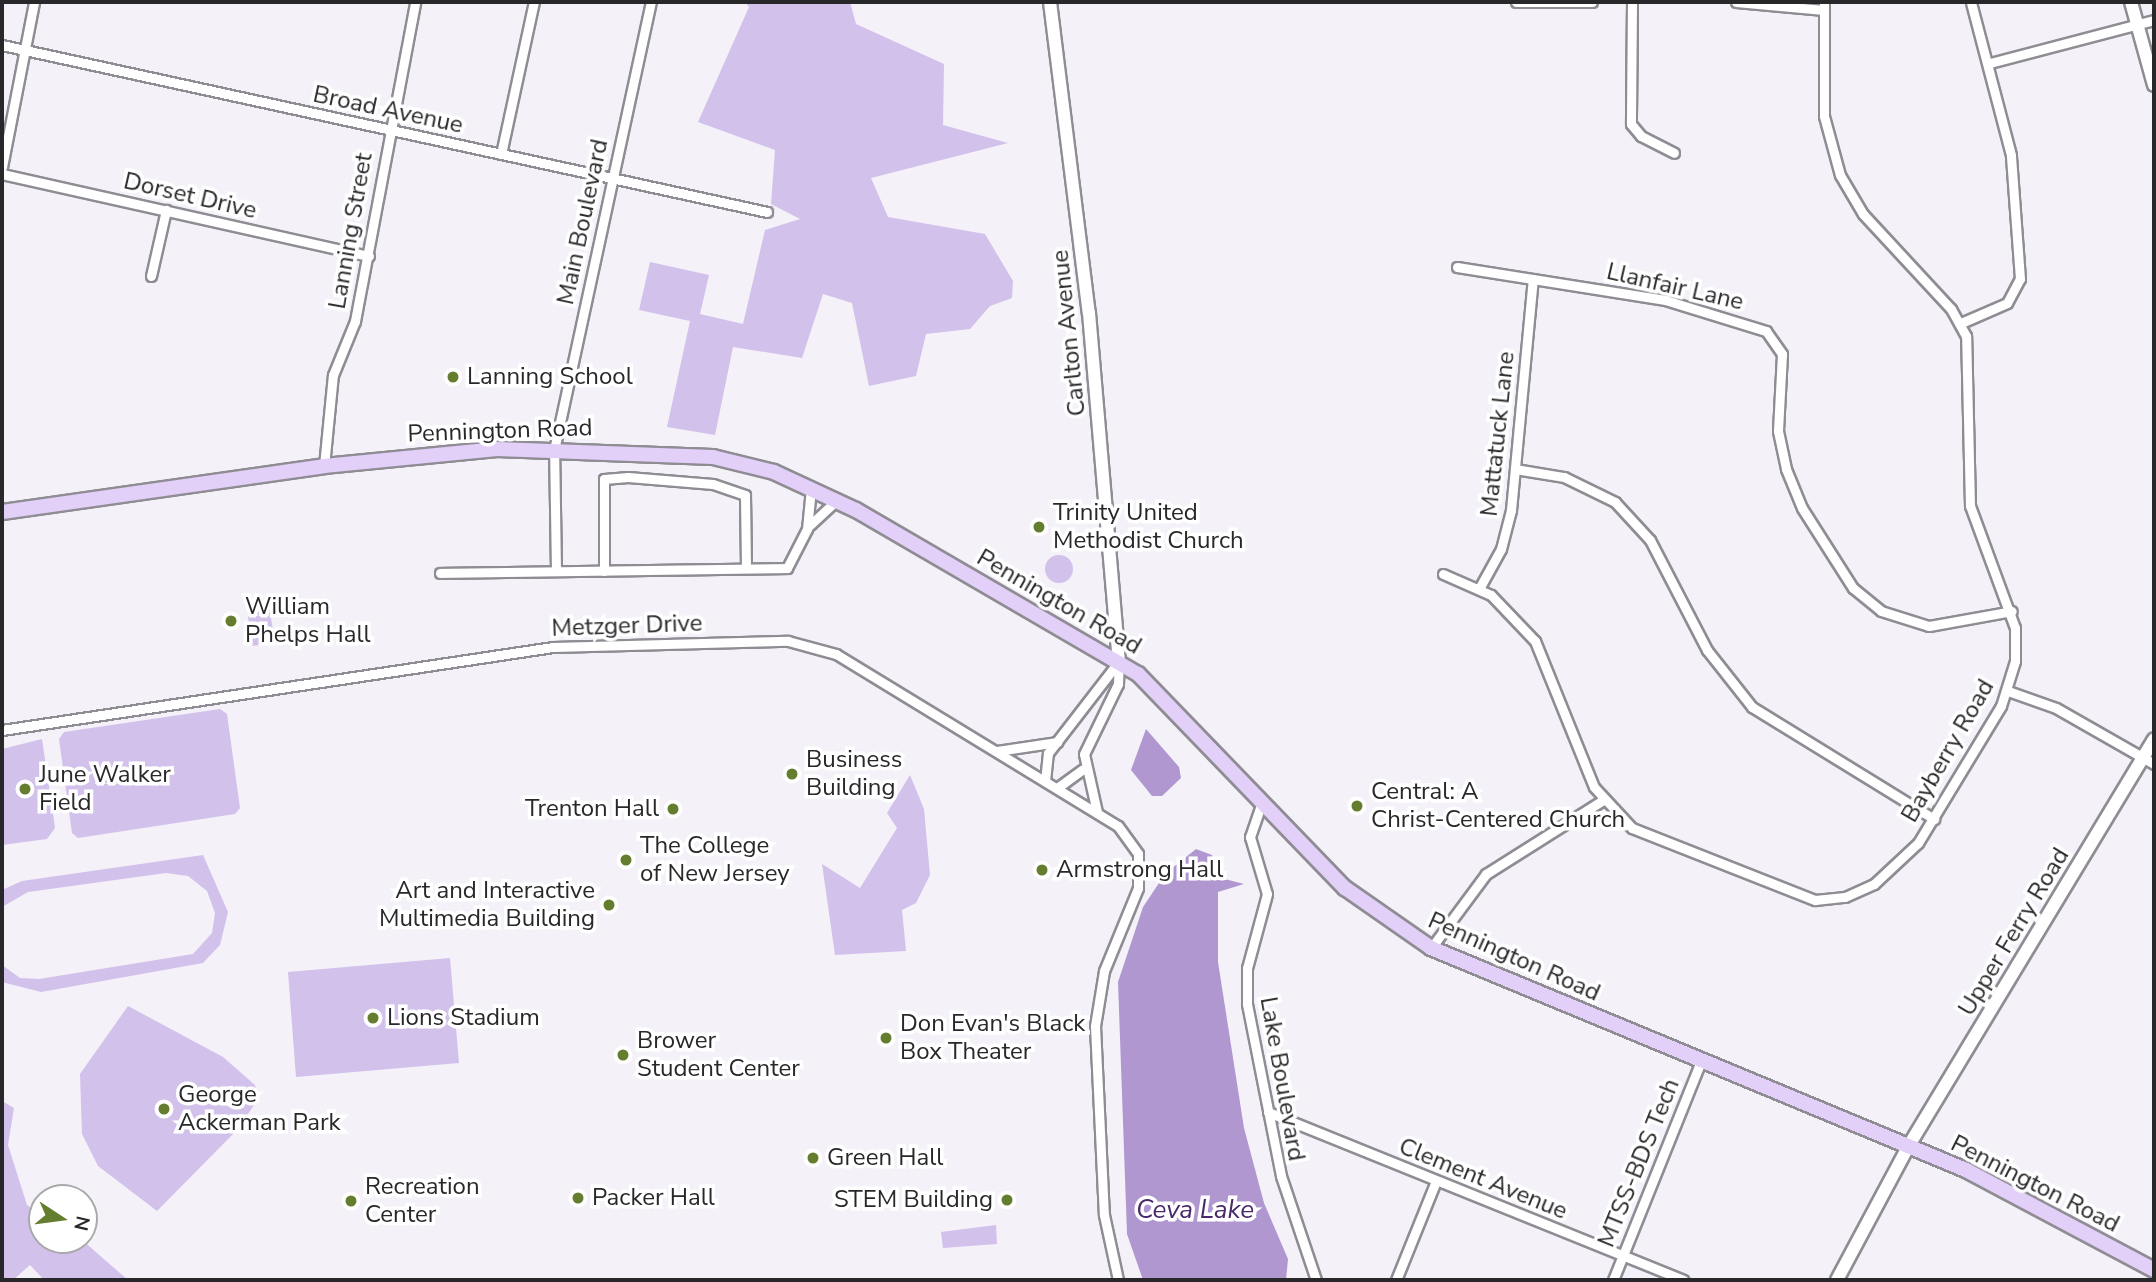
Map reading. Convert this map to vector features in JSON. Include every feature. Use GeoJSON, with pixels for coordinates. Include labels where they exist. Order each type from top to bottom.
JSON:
{"type":"FeatureCollection","features":[{"type":"Feature","properties":{"kind":"main road","name":"Carlton Avenue"},"geometry":{"type":"LineString","coordinates":[[1050,2],[1089,313],[1119,661]]}},
{"type":"Feature","properties":{"kind":"main road"},"geometry":{"type":"LineString","coordinates":[[2131,2],[2154,85]]}},
{"type":"Feature","properties":{"kind":"main road","name":"Pennington Road"},"geometry":{"type":"LineString","coordinates":[[2,512],[426,453],[554,450],[713,457],[811,487],[1119,661],[1180,710],[1261,805],[1345,888],[1431,948],[2001,1186],[2154,1270]]}},
{"type":"Feature","properties":{"kind":"main road","name":"Upper Ferry Road"},"geometry":{"type":"LineString","coordinates":[[1837,1280],[1908,1147],[2149,761],[2154,739]]}},
{"type":"Feature","properties":{"kind":"street"},"geometry":{"type":"LineString","coordinates":[[2,167],[34,2]]}},
{"type":"Feature","properties":{"kind":"street","name":"Lanning Street"},"geometry":{"type":"LineString","coordinates":[[324,466],[333,375],[355,321],[415,2]]}},
{"type":"Feature","properties":{"kind":"street"},"geometry":{"type":"LineString","coordinates":[[501,154],[534,2]]}},
{"type":"Feature","properties":{"kind":"street","name":"Main Boulevard"},"geometry":{"type":"LineString","coordinates":[[556,571],[554,450],[651,2]]}},
{"type":"Feature","properties":{"kind":"street"},"geometry":{"type":"LineString","coordinates":[[1516,2],[1592,2]]}},
{"type":"Feature","properties":{"kind":"street"},"geometry":{"type":"LineString","coordinates":[[1632,2],[1631,124],[1641,136],[1674,153]]}},
{"type":"Feature","properties":{"kind":"street"},"geometry":{"type":"LineString","coordinates":[[1736,2],[1824,6]]}},
{"type":"Feature","properties":{"kind":"street"},"geometry":{"type":"LineString","coordinates":[[1961,323],[2007,303],[2020,279],[2016,191],[1990,63],[1972,2]]}},
{"type":"Feature","properties":{"kind":"street","name":"Bayberry Road"},"geometry":{"type":"LineString","coordinates":[[1443,574],[1480,587],[1535,640],[1603,800],[1649,837],[1815,900],[1845,897],[1874,884],[1905,859],[1934,819],[2008,691],[2015,653],[2012,611],[1970,506],[1972,365],[1961,323],[1863,214],[1840,175],[1824,116],[1824,6]]}},
{"type":"Feature","properties":{"kind":"street"},"geometry":{"type":"LineString","coordinates":[[1990,63],[2154,20]]}},
{"type":"Feature","properties":{"kind":"street","name":"Broad Avenue"},"geometry":{"type":"LineString","coordinates":[[2,45],[767,212]]}},
{"type":"Feature","properties":{"kind":"street","name":"Dorset Drive"},"geometry":{"type":"LineString","coordinates":[[2,174],[369,256]]}},
{"type":"Feature","properties":{"kind":"street"},"geometry":{"type":"LineString","coordinates":[[151,276],[166,210]]}},
{"type":"Feature","properties":{"kind":"street","name":"Llanfair Lane"},"geometry":{"type":"LineString","coordinates":[[1457,267],[1665,300],[1766,331],[1782,354],[1778,430],[1786,469],[1801,508],[1853,588],[1881,611],[1929,626],[2012,611]]}},
{"type":"Feature","properties":{"kind":"street","name":"Mattatuck Lane"},"geometry":{"type":"LineString","coordinates":[[1480,587],[1507,528],[1533,279]]}},
{"type":"Feature","properties":{"kind":"street"},"geometry":{"type":"LineString","coordinates":[[1515,468],[1573,480],[1615,502],[1650,540],[1707,650],[1752,707],[1934,819]]}},
{"type":"Feature","properties":{"kind":"street"},"geometry":{"type":"LineString","coordinates":[[604,571],[604,479],[628,477],[713,484],[745,495],[746,568]]}},
{"type":"Feature","properties":{"kind":"street"},"geometry":{"type":"LineString","coordinates":[[807,529],[811,487]]}},
{"type":"Feature","properties":{"kind":"street"},"geometry":{"type":"LineString","coordinates":[[440,573],[787,568],[807,529],[837,500]]}},
{"type":"Feature","properties":{"kind":"street","name":"Metzger Drive"},"geometry":{"type":"LineString","coordinates":[[2,730],[553,647],[788,641],[836,654],[1097,813],[1126,834],[1138,854],[1140,877],[1104,971],[1095,1026],[1104,1215],[1118,1280]]}},
{"type":"Feature","properties":{"kind":"street"},"geometry":{"type":"LineString","coordinates":[[1045,781],[1044,763],[1119,661]]}},
{"type":"Feature","properties":{"kind":"street"},"geometry":{"type":"LineString","coordinates":[[1097,813],[1084,767],[1087,737],[1120,679],[1119,661]]}},
{"type":"Feature","properties":{"kind":"street"},"geometry":{"type":"LineString","coordinates":[[2008,691],[2074,717],[2149,761]]}},
{"type":"Feature","properties":{"kind":"street"},"geometry":{"type":"LineString","coordinates":[[997,751],[1057,742]]}},
{"type":"Feature","properties":{"kind":"street"},"geometry":{"type":"LineString","coordinates":[[1057,788],[1084,767]]}},
{"type":"Feature","properties":{"kind":"street"},"geometry":{"type":"LineString","coordinates":[[1431,948],[1486,874],[1603,800]]}},
{"type":"Feature","properties":{"kind":"street","name":"Lake Boulevard"},"geometry":{"type":"LineString","coordinates":[[1261,805],[1250,837],[1267,894],[1246,985],[1286,1197],[1316,1280]]}},
{"type":"Feature","properties":{"kind":"street","name":"MTSS-BDS Tech"},"geometry":{"type":"LineString","coordinates":[[1613,1280],[1701,1061]]}},
{"type":"Feature","properties":{"kind":"street","name":"Clement Avenue"},"geometry":{"type":"LineString","coordinates":[[1268,1112],[1683,1280]]}},
{"type":"Feature","properties":{"kind":"street"},"geometry":{"type":"LineString","coordinates":[[1396,1280],[1436,1181]]}},
{"type":"Feature","properties":{"kind":"shaded area"},"geometry":{"type":"Polygon","coordinates":[[[745,2],[850,2],[856,24],[944,64],[943,125],[1008,143],[871,178],[888,217],[985,234],[1013,281],[1012,298],[990,306],[970,329],[926,334],[916,376],[869,386],[852,303],[823,294],[802,358],[733,347],[715,435],[667,427],[690,321],[639,310],[650,262],[709,275],[700,314],[743,324],[765,230],[800,219],[771,204],[775,150],[698,122],[749,7],[745,2]]]}},
{"type":"Feature","properties":{"kind":"shaded area"},"geometry":{"type":"Polygon","coordinates":[[[1059,555],[1069,559],[1073,569],[1069,579],[1059,583],[1049,579],[1045,569],[1049,559],[1059,555]]]}},
{"type":"Feature","properties":{"kind":"shaded area"},"geometry":{"type":"Polygon","coordinates":[[[269,606],[275,643],[252,646],[247,609],[269,606]]]}},
{"type":"Feature","properties":{"kind":"shaded area"},"geometry":{"type":"Polygon","coordinates":[[[220,709],[227,714],[240,808],[235,814],[78,838],[72,833],[59,739],[64,732],[220,709]]]}},
{"type":"Feature","properties":{"kind":"shaded area","name":"June Walker Field"},"geometry":{"type":"Polygon","coordinates":[[[42,739],[55,828],[47,839],[2,845],[2,749],[42,739]]]}},
{"type":"Feature","properties":{"kind":"shaded area"},"geometry":{"type":"Polygon","coordinates":[[[910,775],[924,809],[930,875],[916,903],[902,910],[906,951],[835,955],[822,864],[860,888],[897,828],[887,813],[910,775]]]}},
{"type":"Feature","properties":{"kind":"shaded area"},"geometry":{"type":"Polygon","coordinates":[[[203,855],[228,912],[220,945],[203,963],[41,992],[2,982],[2,965],[20,978],[39,979],[193,954],[212,933],[215,913],[207,891],[188,876],[166,873],[28,892],[2,907],[2,890],[22,881],[203,855]]]}},
{"type":"Feature","properties":{"kind":"shaded area","name":"Lions Stadium"},"geometry":{"type":"Polygon","coordinates":[[[450,958],[459,1063],[296,1077],[288,972],[450,958]]]}},
{"type":"Feature","properties":{"kind":"shaded area","name":"George Ackerman Park"},"geometry":{"type":"Polygon","coordinates":[[[128,1006],[223,1057],[255,1085],[258,1099],[238,1129],[157,1211],[98,1166],[82,1134],[80,1074],[128,1006]]]}},
{"type":"Feature","properties":{"kind":"shaded area"},"geometry":{"type":"Polygon","coordinates":[[[2,1101],[14,1108],[8,1145],[28,1206],[28,1254],[98,1254],[128,1280],[44,1280],[30,1265],[13,1280],[2,1280],[2,1101]]]}},
{"type":"Feature","properties":{"kind":"shaded area"},"geometry":{"type":"Polygon","coordinates":[[[996,1225],[997,1244],[943,1248],[941,1232],[996,1225]]]}},
{"type":"Feature","properties":{"kind":"water"},"geometry":{"type":"Polygon","coordinates":[[[1146,729],[1179,767],[1181,778],[1162,796],[1152,796],[1131,770],[1146,729]]]}},
{"type":"Feature","properties":{"kind":"water","name":"Ceva Lake"},"geometry":{"type":"Polygon","coordinates":[[[1196,849],[1212,855],[1217,877],[1244,884],[1218,892],[1218,962],[1244,1128],[1264,1203],[1288,1259],[1286,1280],[1143,1280],[1127,1234],[1118,982],[1143,907],[1165,874],[1196,849]]]}},
{"type":"Feature","properties":{"kind":"place","name":"Lanning School"},"geometry":{"type":"Point","coordinates":[453,377]}},
{"type":"Feature","properties":{"kind":"place","name":"Trinity United Methodist Church"},"geometry":{"type":"Point","coordinates":[1039,527]}},
{"type":"Feature","properties":{"kind":"place","name":"William Phelps Hall"},"geometry":{"type":"Point","coordinates":[231,621]}},
{"type":"Feature","properties":{"kind":"place","name":"Business Building"},"geometry":{"type":"Point","coordinates":[792,774]}},
{"type":"Feature","properties":{"kind":"place","name":"June Walker Field"},"geometry":{"type":"Point","coordinates":[25,789]}},
{"type":"Feature","properties":{"kind":"place","name":"Central: A Christ-Centered Church"},"geometry":{"type":"Point","coordinates":[1357,806]}},
{"type":"Feature","properties":{"kind":"place","name":"Trenton Hall"},"geometry":{"type":"Point","coordinates":[673,809]}},
{"type":"Feature","properties":{"kind":"place","name":"The College of New Jersey"},"geometry":{"type":"Point","coordinates":[626,860]}},
{"type":"Feature","properties":{"kind":"place","name":"Armstrong Hall"},"geometry":{"type":"Point","coordinates":[1042,870]}},
{"type":"Feature","properties":{"kind":"place","name":"Art and Interactive Multimedia Building"},"geometry":{"type":"Point","coordinates":[609,905]}},
{"type":"Feature","properties":{"kind":"place","name":"Lions Stadium"},"geometry":{"type":"Point","coordinates":[373,1018]}},
{"type":"Feature","properties":{"kind":"place","name":"Don Evan's Black Box Theater"},"geometry":{"type":"Point","coordinates":[886,1038]}},
{"type":"Feature","properties":{"kind":"place","name":"Brower Student Center"},"geometry":{"type":"Point","coordinates":[623,1055]}},
{"type":"Feature","properties":{"kind":"place","name":"George Ackerman Park"},"geometry":{"type":"Point","coordinates":[164,1109]}},
{"type":"Feature","properties":{"kind":"place","name":"Green Hall"},"geometry":{"type":"Point","coordinates":[813,1158]}},
{"type":"Feature","properties":{"kind":"place","name":"Packer Hall"},"geometry":{"type":"Point","coordinates":[578,1198]}},
{"type":"Feature","properties":{"kind":"place","name":"STEM Building"},"geometry":{"type":"Point","coordinates":[1007,1200]}},
{"type":"Feature","properties":{"kind":"place","name":"Recreation Center"},"geometry":{"type":"Point","coordinates":[351,1201]}}]}
